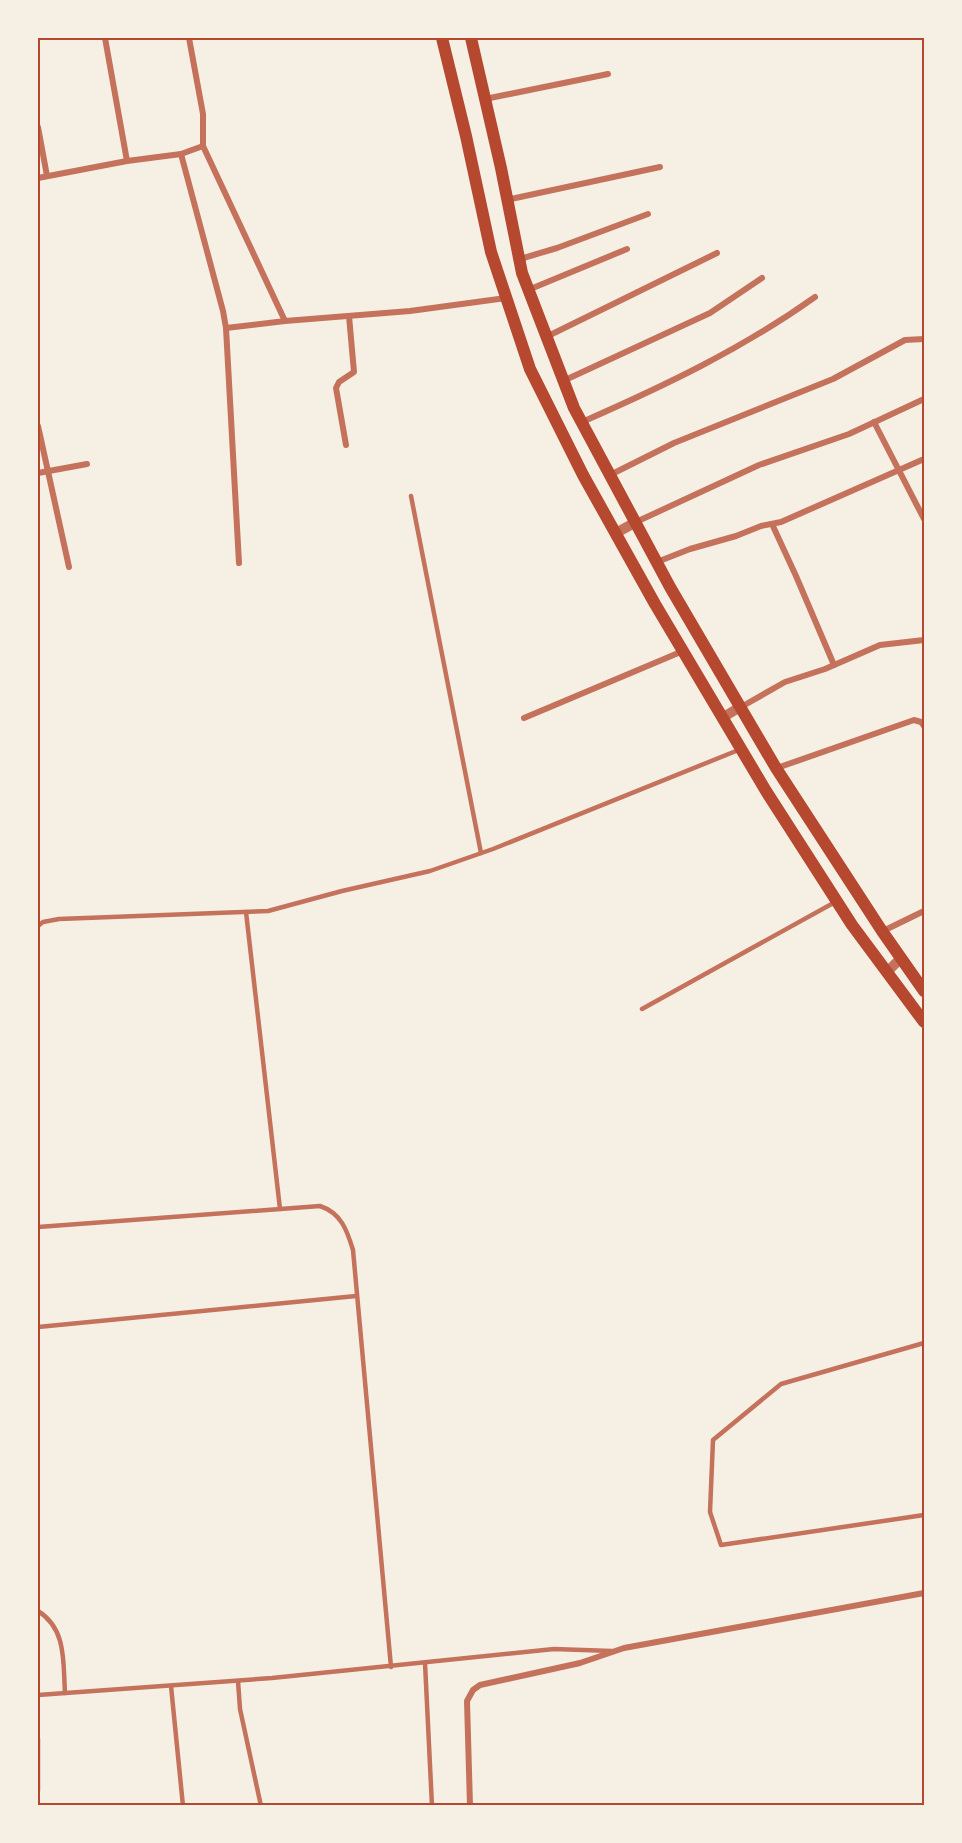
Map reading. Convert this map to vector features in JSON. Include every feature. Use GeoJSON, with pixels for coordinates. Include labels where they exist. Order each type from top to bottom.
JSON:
{"type":"FeatureCollection","features":[{"type":"Feature","properties":{"kind":"main road"},"geometry":{"type":"LineString","coordinates":[[442,38],[491,252],[530,369],[583,475],[682,651],[741,749],[837,901],[924,1022]]}},
{"type":"Feature","properties":{"kind":"main road"},"geometry":{"type":"LineString","coordinates":[[471,38],[527,290],[582,422],[657,562],[776,768],[924,992]]}},
{"type":"Feature","properties":{"kind":"street"},"geometry":{"type":"LineString","coordinates":[[105,38],[127,161]]}},
{"type":"Feature","properties":{"kind":"street"},"geometry":{"type":"LineString","coordinates":[[189,38],[202,114],[203,146],[285,321]]}},
{"type":"Feature","properties":{"kind":"street"},"geometry":{"type":"LineString","coordinates":[[485,99],[608,74]]}},
{"type":"Feature","properties":{"kind":"street"},"geometry":{"type":"LineString","coordinates":[[38,127],[47,176]]}},
{"type":"Feature","properties":{"kind":"street"},"geometry":{"type":"LineString","coordinates":[[38,178],[127,161],[181,154],[203,146]]}},
{"type":"Feature","properties":{"kind":"street"},"geometry":{"type":"LineString","coordinates":[[181,154],[226,328],[239,563]]}},
{"type":"Feature","properties":{"kind":"street"},"geometry":{"type":"LineString","coordinates":[[506,200],[660,167]]}},
{"type":"Feature","properties":{"kind":"street"},"geometry":{"type":"LineString","coordinates":[[519,259],[557,248],[648,214]]}},
{"type":"Feature","properties":{"kind":"street"},"geometry":{"type":"LineString","coordinates":[[527,290],[627,249]]}},
{"type":"Feature","properties":{"kind":"street"},"geometry":{"type":"LineString","coordinates":[[546,337],[717,253]]}},
{"type":"Feature","properties":{"kind":"street"},"geometry":{"type":"LineString","coordinates":[[563,381],[710,313],[762,278]]}},
{"type":"Feature","properties":{"kind":"street"},"geometry":{"type":"LineString","coordinates":[[582,422],[661,388],[684,373],[722,356],[776,324],[815,297]]}},
{"type":"Feature","properties":{"kind":"street"},"geometry":{"type":"LineString","coordinates":[[226,328],[410,311],[506,298]]}},
{"type":"Feature","properties":{"kind":"street"},"geometry":{"type":"LineString","coordinates":[[346,445],[336,388],[339,382],[354,372],[350,316]]}},
{"type":"Feature","properties":{"kind":"street"},"geometry":{"type":"LineString","coordinates":[[610,475],[674,443],[833,379],[904,340],[924,339]]}},
{"type":"Feature","properties":{"kind":"street"},"geometry":{"type":"LineString","coordinates":[[616,534],[636,522],[759,465],[849,434],[924,399]]}},
{"type":"Feature","properties":{"kind":"street"},"geometry":{"type":"LineString","coordinates":[[874,422],[924,519]]}},
{"type":"Feature","properties":{"kind":"street"},"geometry":{"type":"LineString","coordinates":[[38,426],[69,567]]}},
{"type":"Feature","properties":{"kind":"street"},"geometry":{"type":"LineString","coordinates":[[657,562],[690,549],[781,522],[924,459]]}},
{"type":"Feature","properties":{"kind":"street"},"geometry":{"type":"LineString","coordinates":[[38,473],[87,464]]}},
{"type":"Feature","properties":{"kind":"street"},"geometry":{"type":"LineString","coordinates":[[772,524],[834,666]]}},
{"type":"Feature","properties":{"kind":"street"},"geometry":{"type":"LineString","coordinates":[[723,718],[785,682],[834,666],[880,645],[924,640]]}},
{"type":"Feature","properties":{"kind":"street"},"geometry":{"type":"LineString","coordinates":[[524,718],[682,651]]}},
{"type":"Feature","properties":{"kind":"street"},"geometry":{"type":"LineString","coordinates":[[776,768],[914,720],[921,722],[924,726]]}},
{"type":"Feature","properties":{"kind":"street"},"geometry":{"type":"LineString","coordinates":[[882,931],[924,911]]}},
{"type":"Feature","properties":{"kind":"street"},"geometry":{"type":"LineString","coordinates":[[887,972],[901,958]]}},
{"type":"Feature","properties":{"kind":"street"},"geometry":{"type":"LineString","coordinates":[[470,1806],[467,1701],[472,1690],[480,1684],[580,1663],[624,1648],[924,1593]]}},
{"type":"Feature","properties":{"kind":"lane"},"geometry":{"type":"LineString","coordinates":[[411,496],[481,853]]}},
{"type":"Feature","properties":{"kind":"lane"},"geometry":{"type":"LineString","coordinates":[[38,926],[43,922],[59,919],[268,911],[342,891],[430,872],[741,749]]}},
{"type":"Feature","properties":{"kind":"lane"},"geometry":{"type":"LineString","coordinates":[[642,1009],[837,901]]}},
{"type":"Feature","properties":{"kind":"lane"},"geometry":{"type":"LineString","coordinates":[[246,912],[280,1209]]}},
{"type":"Feature","properties":{"kind":"lane"},"geometry":{"type":"LineString","coordinates":[[38,1227],[320,1206],[337,1215],[349,1236],[353,1250],[391,1666]]}},
{"type":"Feature","properties":{"kind":"lane"},"geometry":{"type":"LineString","coordinates":[[38,1327],[356,1296]]}},
{"type":"Feature","properties":{"kind":"lane"},"geometry":{"type":"LineString","coordinates":[[924,1343],[781,1384],[713,1440],[710,1512],[721,1545],[924,1515]]}},
{"type":"Feature","properties":{"kind":"lane"},"geometry":{"type":"LineString","coordinates":[[38,1611],[49,1619],[61,1640],[65,1693]]}},
{"type":"Feature","properties":{"kind":"lane"},"geometry":{"type":"LineString","coordinates":[[38,1695],[238,1681],[554,1649],[613,1652]]}},
{"type":"Feature","properties":{"kind":"lane"},"geometry":{"type":"LineString","coordinates":[[425,1663],[432,1806]]}},
{"type":"Feature","properties":{"kind":"lane"},"geometry":{"type":"LineString","coordinates":[[238,1681],[240,1709],[261,1806]]}},
{"type":"Feature","properties":{"kind":"lane"},"geometry":{"type":"LineString","coordinates":[[171,1686],[183,1806]]}},
{"type":"Feature","properties":{"kind":"lane"},"geometry":{"type":"LineString","coordinates":[[38,1739],[38,1791]]}}]}
